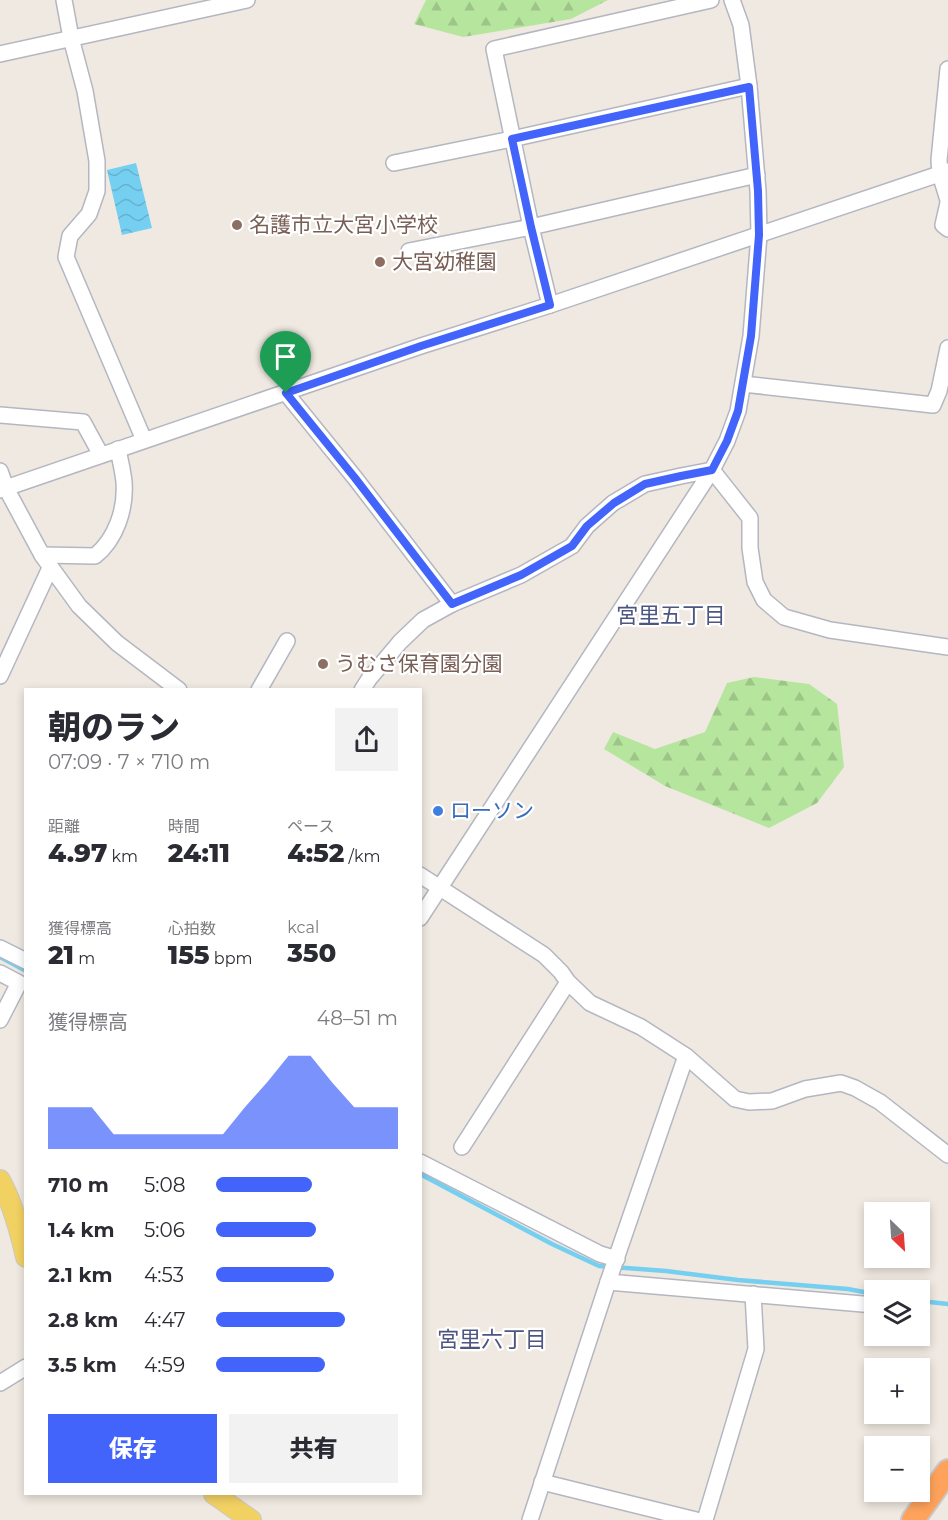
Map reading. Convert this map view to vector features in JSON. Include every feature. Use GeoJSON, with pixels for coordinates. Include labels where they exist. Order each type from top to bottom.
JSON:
{"type":"FeatureCollection","features":[{"type":"Feature","properties":{"kind":"highway"},"geometry":{"type":"LineString","coordinates":[[913,1520],[948,1471]]}},
{"type":"Feature","properties":{"kind":"main road"},"geometry":{"type":"LineString","coordinates":[[0,1180],[23,1229]]}},
{"type":"Feature","properties":{"kind":"main road"},"geometry":{"type":"LineString","coordinates":[[215,1495],[246,1519]]}},
{"type":"Feature","properties":{"kind":"street"},"geometry":{"type":"LineString","coordinates":[[64,0],[85,91],[97,161],[97,190],[88,214],[70,236],[66,257],[144,440]]}},
{"type":"Feature","properties":{"kind":"street"},"geometry":{"type":"LineString","coordinates":[[0,54],[247,0]]}},
{"type":"Feature","properties":{"kind":"street"},"geometry":{"type":"LineString","coordinates":[[550,305],[531,227],[494,49],[711,0]]}},
{"type":"Feature","properties":{"kind":"street"},"geometry":{"type":"LineString","coordinates":[[422,915],[712,470],[727,441],[738,411],[751,336],[759,235],[757,175],[749,87],[741,25],[732,0]]}},
{"type":"Feature","properties":{"kind":"street"},"geometry":{"type":"LineString","coordinates":[[948,69],[939,159],[944,173],[948,202],[943,225],[948,229]]}},
{"type":"Feature","properties":{"kind":"street"},"geometry":{"type":"LineString","coordinates":[[394,163],[749,87]]}},
{"type":"Feature","properties":{"kind":"street"},"geometry":{"type":"LineString","coordinates":[[3,489],[421,346],[944,173]]}},
{"type":"Feature","properties":{"kind":"street"},"geometry":{"type":"LineString","coordinates":[[409,251],[531,227],[757,175]]}},
{"type":"Feature","properties":{"kind":"street"},"geometry":{"type":"LineString","coordinates":[[743,384],[933,405],[939,391],[948,348]]}},
{"type":"Feature","properties":{"kind":"street"},"geometry":{"type":"LineString","coordinates":[[286,393],[452,604]]}},
{"type":"Feature","properties":{"kind":"street"},"geometry":{"type":"LineString","coordinates":[[0,415],[83,422],[101,455]]}},
{"type":"Feature","properties":{"kind":"street"},"geometry":{"type":"LineString","coordinates":[[46,561],[95,556],[105,548],[116,528],[123,507],[124,484],[118,449]]}},
{"type":"Feature","properties":{"kind":"street"},"geometry":{"type":"LineString","coordinates":[[363,688],[394,649],[423,620],[452,604],[521,575],[572,546],[587,526],[614,503],[645,484],[712,470]]}},
{"type":"Feature","properties":{"kind":"street"},"geometry":{"type":"LineString","coordinates":[[712,470],[750,518],[750,548],[755,582],[764,600],[784,617],[830,630],[948,647]]}},
{"type":"Feature","properties":{"kind":"street"},"geometry":{"type":"LineString","coordinates":[[0,471],[3,489],[46,561],[79,606],[109,636],[176,688]]}},
{"type":"Feature","properties":{"kind":"street"},"geometry":{"type":"LineString","coordinates":[[0,676],[46,561]]}},
{"type":"Feature","properties":{"kind":"street"},"geometry":{"type":"LineString","coordinates":[[260,688],[287,641]]}},
{"type":"Feature","properties":{"kind":"street"},"geometry":{"type":"LineString","coordinates":[[422,876],[544,955],[590,1003],[641,1028],[686,1056],[735,1099],[749,1102],[772,1101],[805,1089],[841,1083],[880,1102],[947,1154]]}},
{"type":"Feature","properties":{"kind":"street"},"geometry":{"type":"LineString","coordinates":[[0,948],[24,960]]}},
{"type":"Feature","properties":{"kind":"street"},"geometry":{"type":"LineString","coordinates":[[0,973],[19,983],[0,1020]]}},
{"type":"Feature","properties":{"kind":"street"},"geometry":{"type":"LineString","coordinates":[[462,1147],[568,982]]}},
{"type":"Feature","properties":{"kind":"street"},"geometry":{"type":"LineString","coordinates":[[530,1520],[616,1258],[686,1056]]}},
{"type":"Feature","properties":{"kind":"street"},"geometry":{"type":"LineString","coordinates":[[422,1163],[600,1254],[616,1258]]}},
{"type":"Feature","properties":{"kind":"street"},"geometry":{"type":"LineString","coordinates":[[608,1282],[864,1304]]}},
{"type":"Feature","properties":{"kind":"street"},"geometry":{"type":"LineString","coordinates":[[705,1520],[756,1349],[753,1294]]}},
{"type":"Feature","properties":{"kind":"street"},"geometry":{"type":"LineString","coordinates":[[0,1383],[24,1368]]}},
{"type":"Feature","properties":{"kind":"street"},"geometry":{"type":"LineString","coordinates":[[542,1482],[696,1520]]}},
{"type":"Feature","properties":{"kind":"green space"},"geometry":{"type":"Polygon","coordinates":[[[426,0],[608,0],[571,19],[463,37],[414,24],[426,0]]]}},
{"type":"Feature","properties":{"kind":"green space"},"geometry":{"type":"Polygon","coordinates":[[[754,677],[809,684],[837,704],[844,767],[817,803],[769,828],[665,786],[604,749],[613,732],[655,749],[705,732],[727,683],[754,677]]]}},
{"type":"Feature","properties":{"kind":"water"},"geometry":{"type":"Polygon","coordinates":[[[136,163],[152,228],[122,235],[107,170],[136,163]]]}},
{"type":"Feature","properties":{"kind":"waterway"},"geometry":{"type":"LineString","coordinates":[[0,957],[24,970]]}},
{"type":"Feature","properties":{"kind":"waterway"},"geometry":{"type":"LineString","coordinates":[[422,1175],[552,1244],[599,1266],[864,1292]]}},
{"type":"Feature","properties":{"kind":"waterway"},"geometry":{"type":"LineString","coordinates":[[930,1302],[948,1304]]}},
{"type":"Feature","properties":{"kind":"place","name":"名護市立大宮小学校"},"geometry":{"type":"Point","coordinates":[237,225]}},
{"type":"Feature","properties":{"kind":"place","name":"大宮幼稚園"},"geometry":{"type":"Point","coordinates":[380,262]}},
{"type":"Feature","properties":{"kind":"place","name":"うむさ保育園分園"},"geometry":{"type":"Point","coordinates":[323,664]}},
{"type":"Feature","properties":{"kind":"place","name":"ローソン"},"geometry":{"type":"Point","coordinates":[438,811]}},
{"type":"Feature","properties":{"kind":"district","name":"宮里五丁目"},"geometry":{"type":"Point","coordinates":[671,615]}},
{"type":"Feature","properties":{"kind":"district","name":"宮里六丁目"},"geometry":{"type":"Point","coordinates":[492,1339]}},
{"type":"Feature","properties":{"kind":"route"},"geometry":{"type":"LineString","coordinates":[[749,87],[758,191],[759,235],[751,336],[738,411],[727,441],[712,470],[645,484],[614,503],[587,526],[572,546],[521,575],[452,604],[286,393],[421,346],[550,305],[512,139],[749,87]]}}]}
